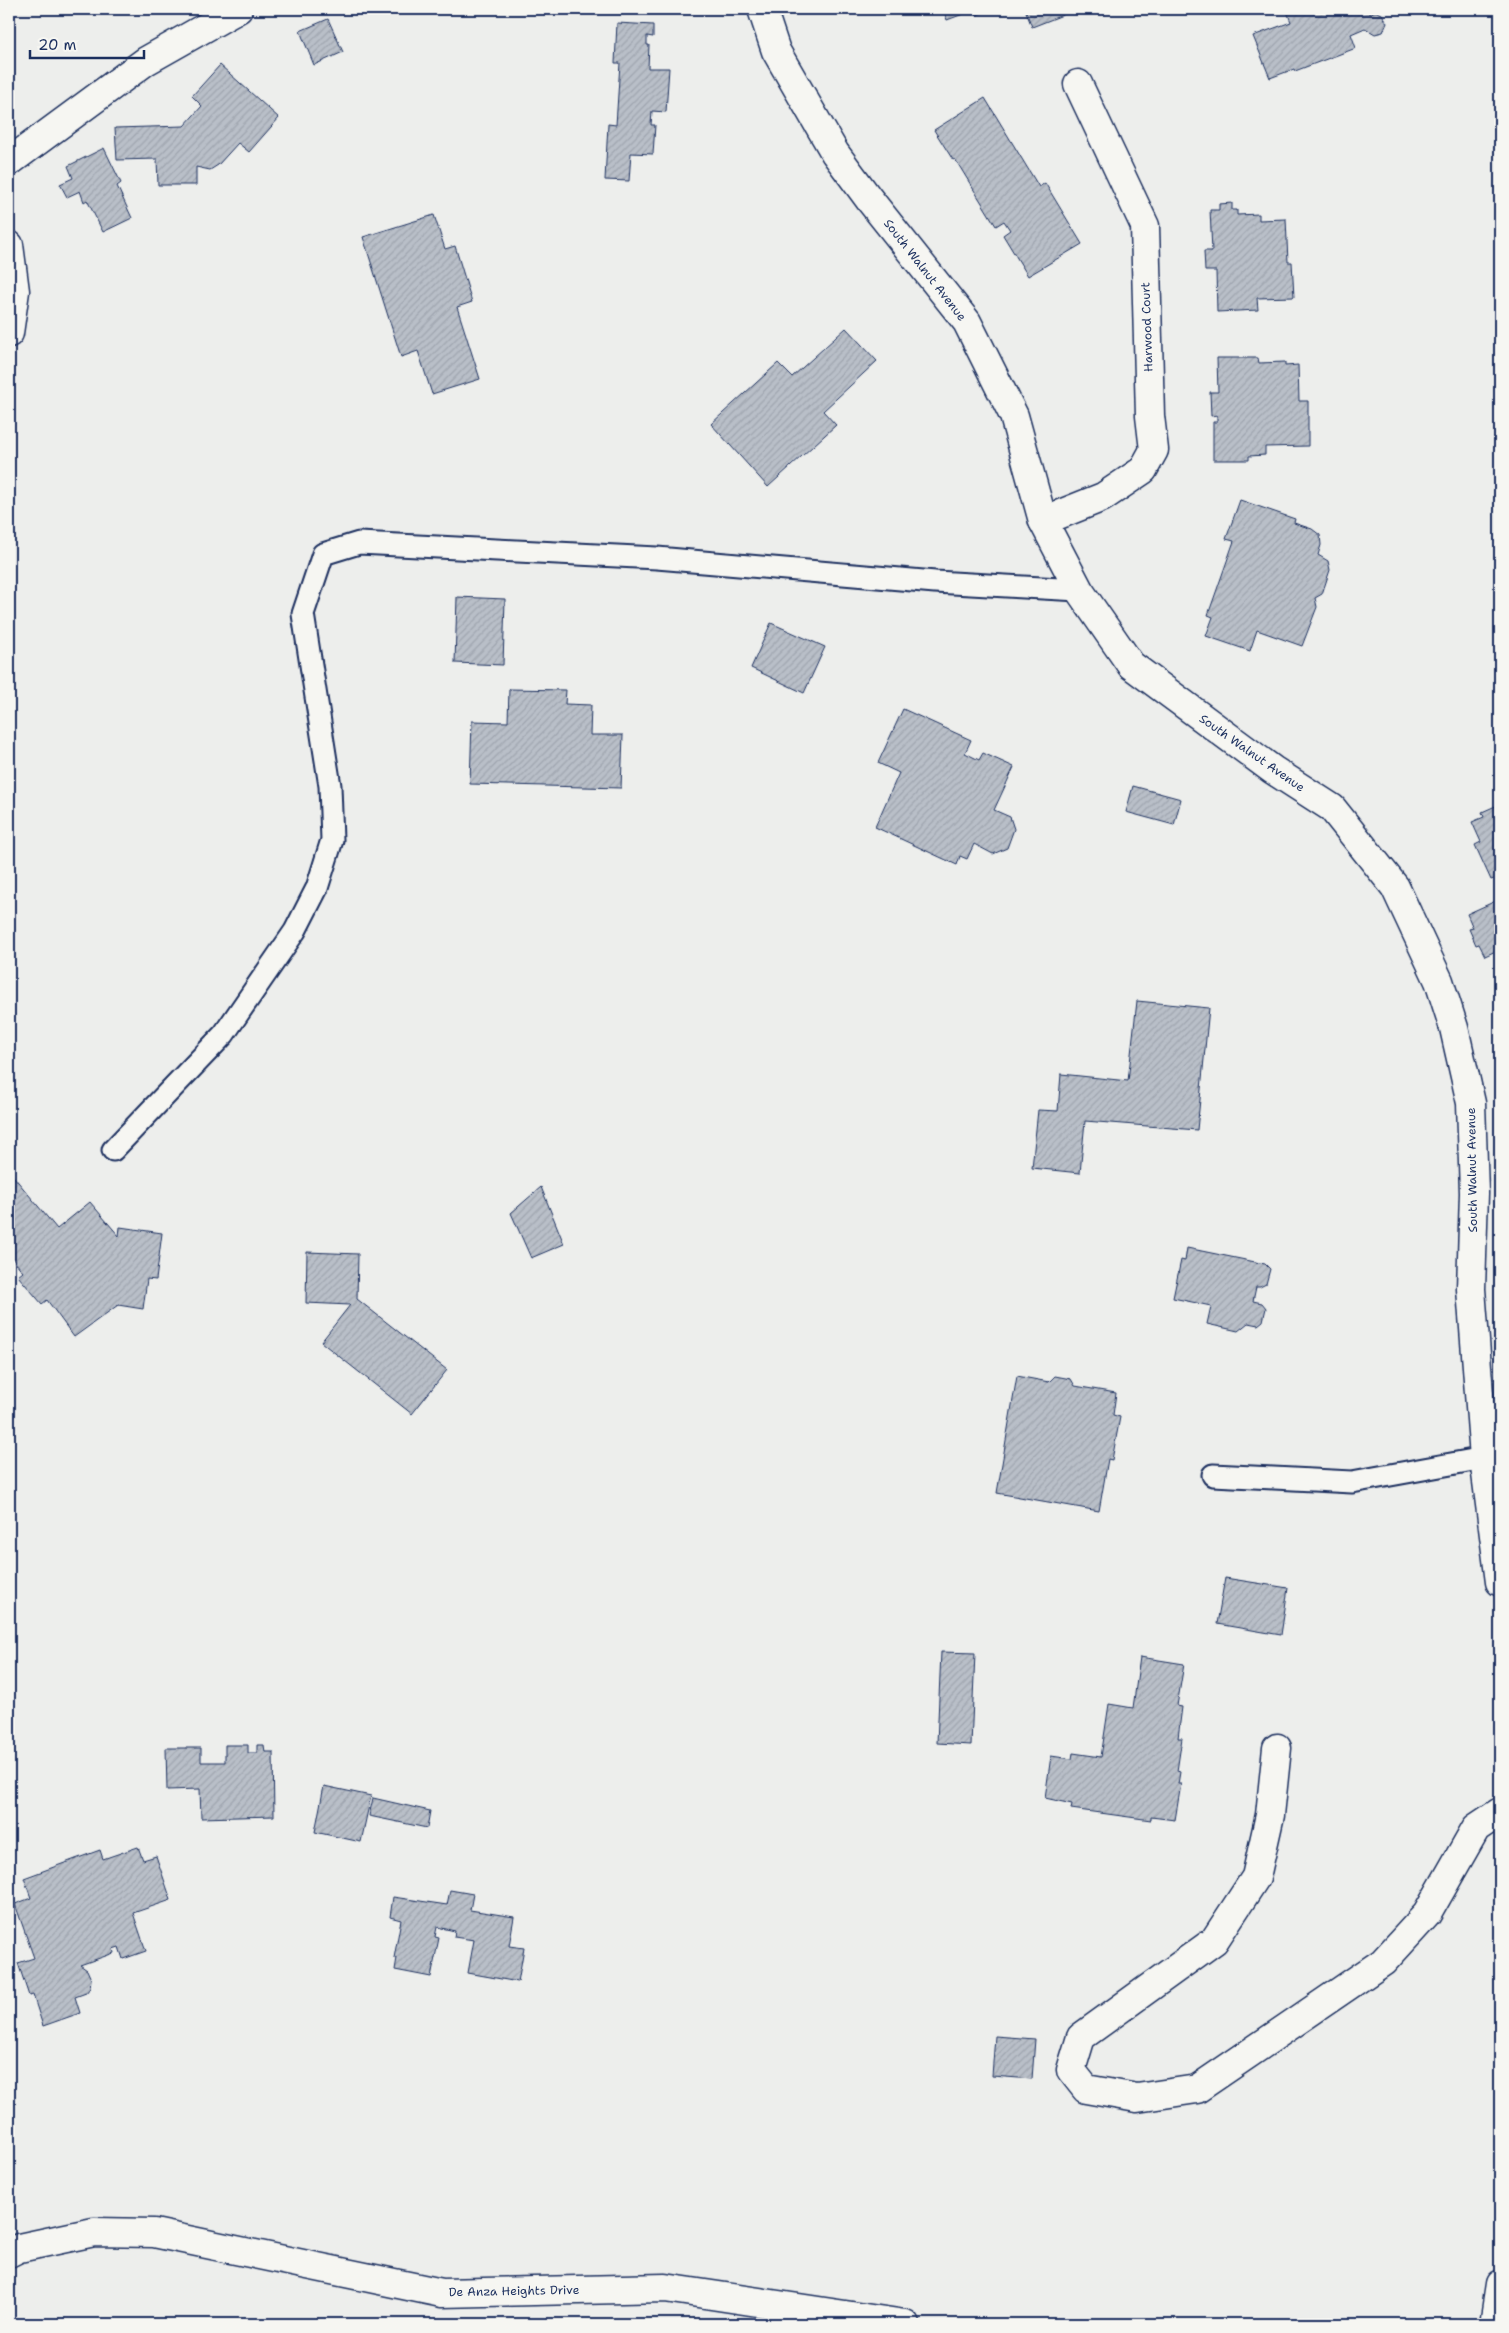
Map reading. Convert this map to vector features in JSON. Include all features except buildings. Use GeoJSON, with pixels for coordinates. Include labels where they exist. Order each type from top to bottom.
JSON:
{"type":"FeatureCollection","features":[{"type":"Feature","properties":{"kind":"street"},"geometry":{"type":"LineString","coordinates":[[9,162],[146,61],[238,9]]}},
{"type":"Feature","properties":{"kind":"street","name":"South Walnut Avenue"},"geometry":{"type":"LineString","coordinates":[[762,9],[776,51],[835,152],[869,199],[967,322],[1014,416],[1043,521],[1078,590],[1131,665],[1273,770],[1332,808],[1395,887],[1439,981],[1454,1028],[1471,1103],[1474,1193],[1470,1289],[1484,1458],[1500,1582]]}},
{"type":"Feature","properties":{"kind":"street","name":"Harwood Court"},"geometry":{"type":"LineString","coordinates":[[1043,521],[1103,497],[1143,470],[1154,450],[1150,416],[1145,226],[1078,84]]}},
{"type":"Feature","properties":{"kind":"street"},"geometry":{"type":"LineString","coordinates":[[9,245],[15,291],[9,333]]}},
{"type":"Feature","properties":{"kind":"street"},"geometry":{"type":"LineString","coordinates":[[1277,1748],[1270,1815],[1256,1877],[1214,1941],[1081,2037],[1071,2070],[1086,2089],[1137,2098],[1197,2089],[1383,1962],[1427,1914],[1476,1828],[1500,1812]]}},
{"type":"Feature","properties":{"kind":"street","name":"De Anza Heights Drive"},"geometry":{"type":"LineString","coordinates":[[9,2253],[19,2248],[94,2232],[154,2233],[442,2293],[665,2288],[905,2324]]}},
{"type":"Feature","properties":{"kind":"street"},"geometry":{"type":"LineString","coordinates":[[1494,2324],[1500,2285]]}},
{"type":"Feature","properties":{"kind":"lane"},"geometry":{"type":"LineString","coordinates":[[113,1150],[224,1034],[295,931],[317,888],[332,840],[330,786],[303,614],[323,554],[359,543],[657,558],[935,582],[1078,590]]}},
{"type":"Feature","properties":{"kind":"lane"},"geometry":{"type":"LineString","coordinates":[[1213,1475],[1352,1482],[1484,1458]]}}]}
